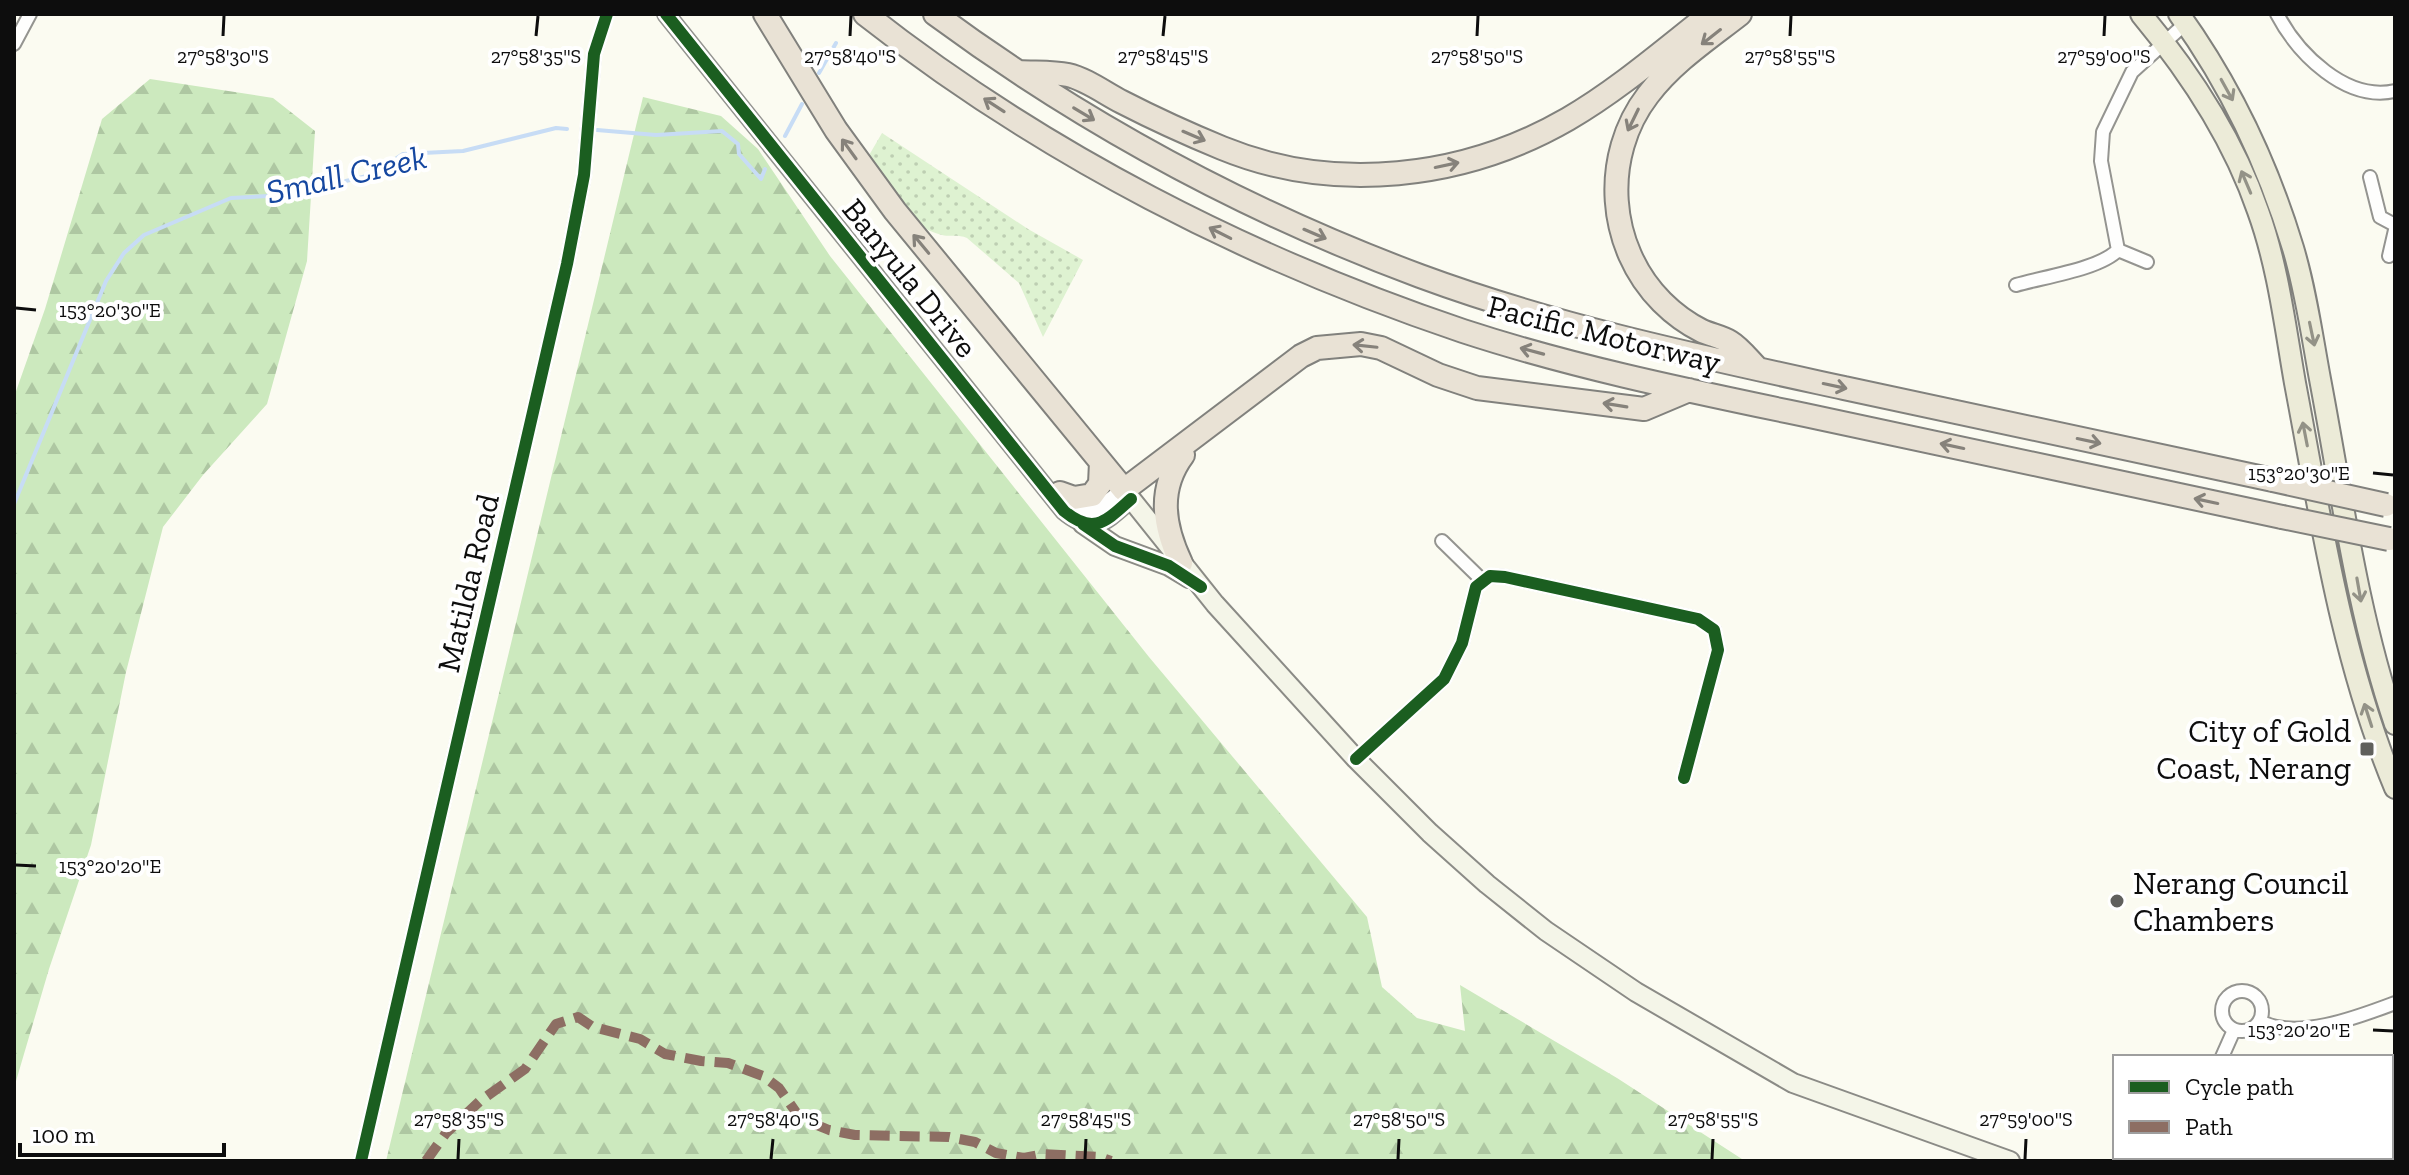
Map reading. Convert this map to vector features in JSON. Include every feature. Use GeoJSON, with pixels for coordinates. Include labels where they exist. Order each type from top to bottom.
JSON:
{"type":"FeatureCollection","features":[{"type":"Feature","properties":{"kind":"highway"},"geometry":{"type":"LineString","coordinates":[[765,14],[836,130],[919,242],[949,274],[1128,495]]}},
{"type":"Feature","properties":{"kind":"highway","name":"Pacific Motorway"},"geometry":{"type":"LineString","coordinates":[[865,14],[947,75],[1057,146],[1167,206],[1240,243],[1342,287],[1464,331],[1576,363],[1689,390],[2392,540]]}},
{"type":"Feature","properties":{"kind":"highway","name":"Pacific Motorway"},"geometry":{"type":"LineString","coordinates":[[935,14],[1018,72],[1202,180],[1348,248],[1421,276],[1522,309],[1641,342],[2390,506]]}},
{"type":"Feature","properties":{"kind":"highway"},"geometry":{"type":"LineString","coordinates":[[1018,72],[1070,75],[1188,134],[1275,165],[1359,175],[1403,173],[1494,153],[1546,131],[1605,95],[1710,14]]}},
{"type":"Feature","properties":{"kind":"highway"},"geometry":{"type":"LineString","coordinates":[[1740,14],[1681,60],[1637,110],[1620,153],[1615,197],[1622,236],[1649,287],[1663,303],[1699,330],[1731,343],[1759,370]]}},
{"type":"Feature","properties":{"kind":"highway"},"geometry":{"type":"LineString","coordinates":[[1128,495],[1200,434],[1301,356],[1317,348],[1361,344],[1381,348],[1438,375],[1477,388],[1644,409],[1689,390]]}},
{"type":"Feature","properties":{"kind":"highway"},"geometry":{"type":"LineString","coordinates":[[1181,563],[1169,533],[1165,507],[1169,479],[1200,434]]}},
{"type":"Feature","properties":{"kind":"highway"},"geometry":{"type":"LineString","coordinates":[[1128,495],[1183,455]]}},
{"type":"Feature","properties":{"kind":"highway"},"geometry":{"type":"LineString","coordinates":[[1060,493],[1074,498],[1096,493],[1102,474],[1101,462]]}},
{"type":"Feature","properties":{"kind":"main road"},"geometry":{"type":"LineString","coordinates":[[2141,14],[2207,102],[2258,211],[2275,272],[2336,601],[2359,689],[2395,788]]}},
{"type":"Feature","properties":{"kind":"main road"},"geometry":{"type":"LineString","coordinates":[[2183,19],[2212,63],[2254,143],[2294,250],[2366,629],[2395,724]]}},
{"type":"Feature","properties":{"kind":"main road"},"geometry":{"type":"LineString","coordinates":[[1128,495],[1201,587],[1356,759],[1430,833],[1546,931],[1636,992],[1793,1083],[2010,1161]]}},
{"type":"Feature","properties":{"kind":"main road"},"geometry":{"type":"LineString","coordinates":[[1083,524],[1115,546],[1169,566],[1201,587]]}},
{"type":"Feature","properties":{"kind":"street"},"geometry":{"type":"LineString","coordinates":[[14,44],[30,14]]}},
{"type":"Feature","properties":{"kind":"street","name":"Matilda Road"},"geometry":{"type":"LineString","coordinates":[[361,1161],[567,264],[584,175],[594,54],[607,14]]}},
{"type":"Feature","properties":{"kind":"street","name":"Banyula Drive"},"geometry":{"type":"LineString","coordinates":[[666,14],[1064,511],[1083,524]]}},
{"type":"Feature","properties":{"kind":"street"},"geometry":{"type":"LineString","coordinates":[[2277,14],[2303,52],[2356,90],[2383,94],[2395,91]]}},
{"type":"Feature","properties":{"kind":"street"},"geometry":{"type":"LineString","coordinates":[[2118,250],[2101,161],[2103,132],[2132,72],[2183,19]]}},
{"type":"Feature","properties":{"kind":"street"},"geometry":{"type":"LineString","coordinates":[[2370,177],[2380,217],[2395,228],[2389,256]]}},
{"type":"Feature","properties":{"kind":"street"},"geometry":{"type":"LineString","coordinates":[[2118,250],[2147,262]]}},
{"type":"Feature","properties":{"kind":"street"},"geometry":{"type":"LineString","coordinates":[[2016,285],[2089,265],[2118,250]]}},
{"type":"Feature","properties":{"kind":"street","name":"Banyula Drive"},"geometry":{"type":"LineString","coordinates":[[1030,468],[1078,506],[1093,510],[1128,495]]}},
{"type":"Feature","properties":{"kind":"street"},"geometry":{"type":"LineString","coordinates":[[1083,524],[1107,520],[1128,495]]}},
{"type":"Feature","properties":{"kind":"street"},"geometry":{"type":"LineString","coordinates":[[1442,541],[1483,581]]}},
{"type":"Feature","properties":{"kind":"street"},"geometry":{"type":"LineString","coordinates":[[1356,759],[1444,679],[1462,643],[1476,587],[1490,576],[1698,619],[1714,630],[1718,650],[1684,778]]}},
{"type":"Feature","properties":{"kind":"street"},"geometry":{"type":"LineString","coordinates":[[2239,990],[2250,992],[2259,999],[2262,1010],[2260,1021],[2243,1032],[2234,1030],[2223,1019],[2222,1004],[2228,995],[2239,990]]}},
{"type":"Feature","properties":{"kind":"street"},"geometry":{"type":"LineString","coordinates":[[2260,1021],[2278,1029],[2292,1029],[2360,1016],[2395,1003]]}},
{"type":"Feature","properties":{"kind":"street"},"geometry":{"type":"LineString","coordinates":[[2223,1055],[2234,1030]]}},
{"type":"Feature","properties":{"kind":"green space"},"geometry":{"type":"Polygon","coordinates":[[[150,79],[273,98],[315,131],[307,261],[267,404],[203,475],[163,527],[126,672],[91,845],[49,969],[14,1088],[14,397],[45,309],[102,119],[150,79]]]}},
{"type":"Feature","properties":{"kind":"green space"},"geometry":{"type":"Polygon","coordinates":[[[643,97],[721,116],[758,149],[830,256],[1149,657],[1367,917],[1382,987],[1417,1018],[1465,1031],[1460,985],[1617,1078],[1745,1161],[386,1161],[643,97]]]}},
{"type":"Feature","properties":{"kind":"green space"},"geometry":{"type":"Polygon","coordinates":[[[882,133],[1028,229],[1083,260],[1043,337],[1019,283],[967,238],[929,230],[899,204],[868,157],[882,133]]]}},
{"type":"Feature","properties":{"kind":"waterway","name":"Small Creek"},"geometry":{"type":"LineString","coordinates":[[819,73],[836,43]]}},
{"type":"Feature","properties":{"kind":"waterway","name":"Small Creek"},"geometry":{"type":"LineString","coordinates":[[785,136],[802,104]]}},
{"type":"Feature","properties":{"kind":"waterway","name":"Small Creek"},"geometry":{"type":"LineString","coordinates":[[14,504],[106,281],[124,253],[144,235],[231,198],[287,195],[371,175],[403,154],[463,151],[556,128],[567,129]]}},
{"type":"Feature","properties":{"kind":"waterway","name":"Small Creek"},"geometry":{"type":"LineString","coordinates":[[597,130],[656,135],[722,131],[738,144],[739,154],[761,179],[765,169]]}},
{"type":"Feature","properties":{"kind":"marked path"},"geometry":{"type":"LineString","coordinates":[[426,1161],[446,1133],[480,1101],[525,1069],[556,1024],[578,1017],[593,1027],[640,1039],[665,1054],[728,1063],[763,1076],[779,1088],[800,1118],[829,1130],[855,1135],[949,1137],[975,1142],[996,1153],[1024,1158],[1043,1154],[1100,1157],[1111,1161]]}},
{"type":"Feature","properties":{"kind":"cycle path"},"geometry":{"type":"LineString","coordinates":[[361,1161],[567,264],[584,175],[594,54],[607,14]]}},
{"type":"Feature","properties":{"kind":"cycle path"},"geometry":{"type":"LineString","coordinates":[[666,14],[1064,511],[1084,523],[1099,523],[1131,499]]}},
{"type":"Feature","properties":{"kind":"cycle path"},"geometry":{"type":"LineString","coordinates":[[1083,524],[1115,546],[1169,566],[1201,587]]}},
{"type":"Feature","properties":{"kind":"cycle path"},"geometry":{"type":"LineString","coordinates":[[1356,759],[1444,679],[1462,643],[1476,587],[1490,576],[1698,619],[1714,630],[1718,650],[1684,778]]}},
{"type":"Feature","properties":{"kind":"place","name":"City of Gold Coast, Nerang"},"geometry":{"type":"Point","coordinates":[2367,749]}},
{"type":"Feature","properties":{"kind":"place","name":"Nerang Council Chambers"},"geometry":{"type":"Point","coordinates":[2117,901]}}]}
